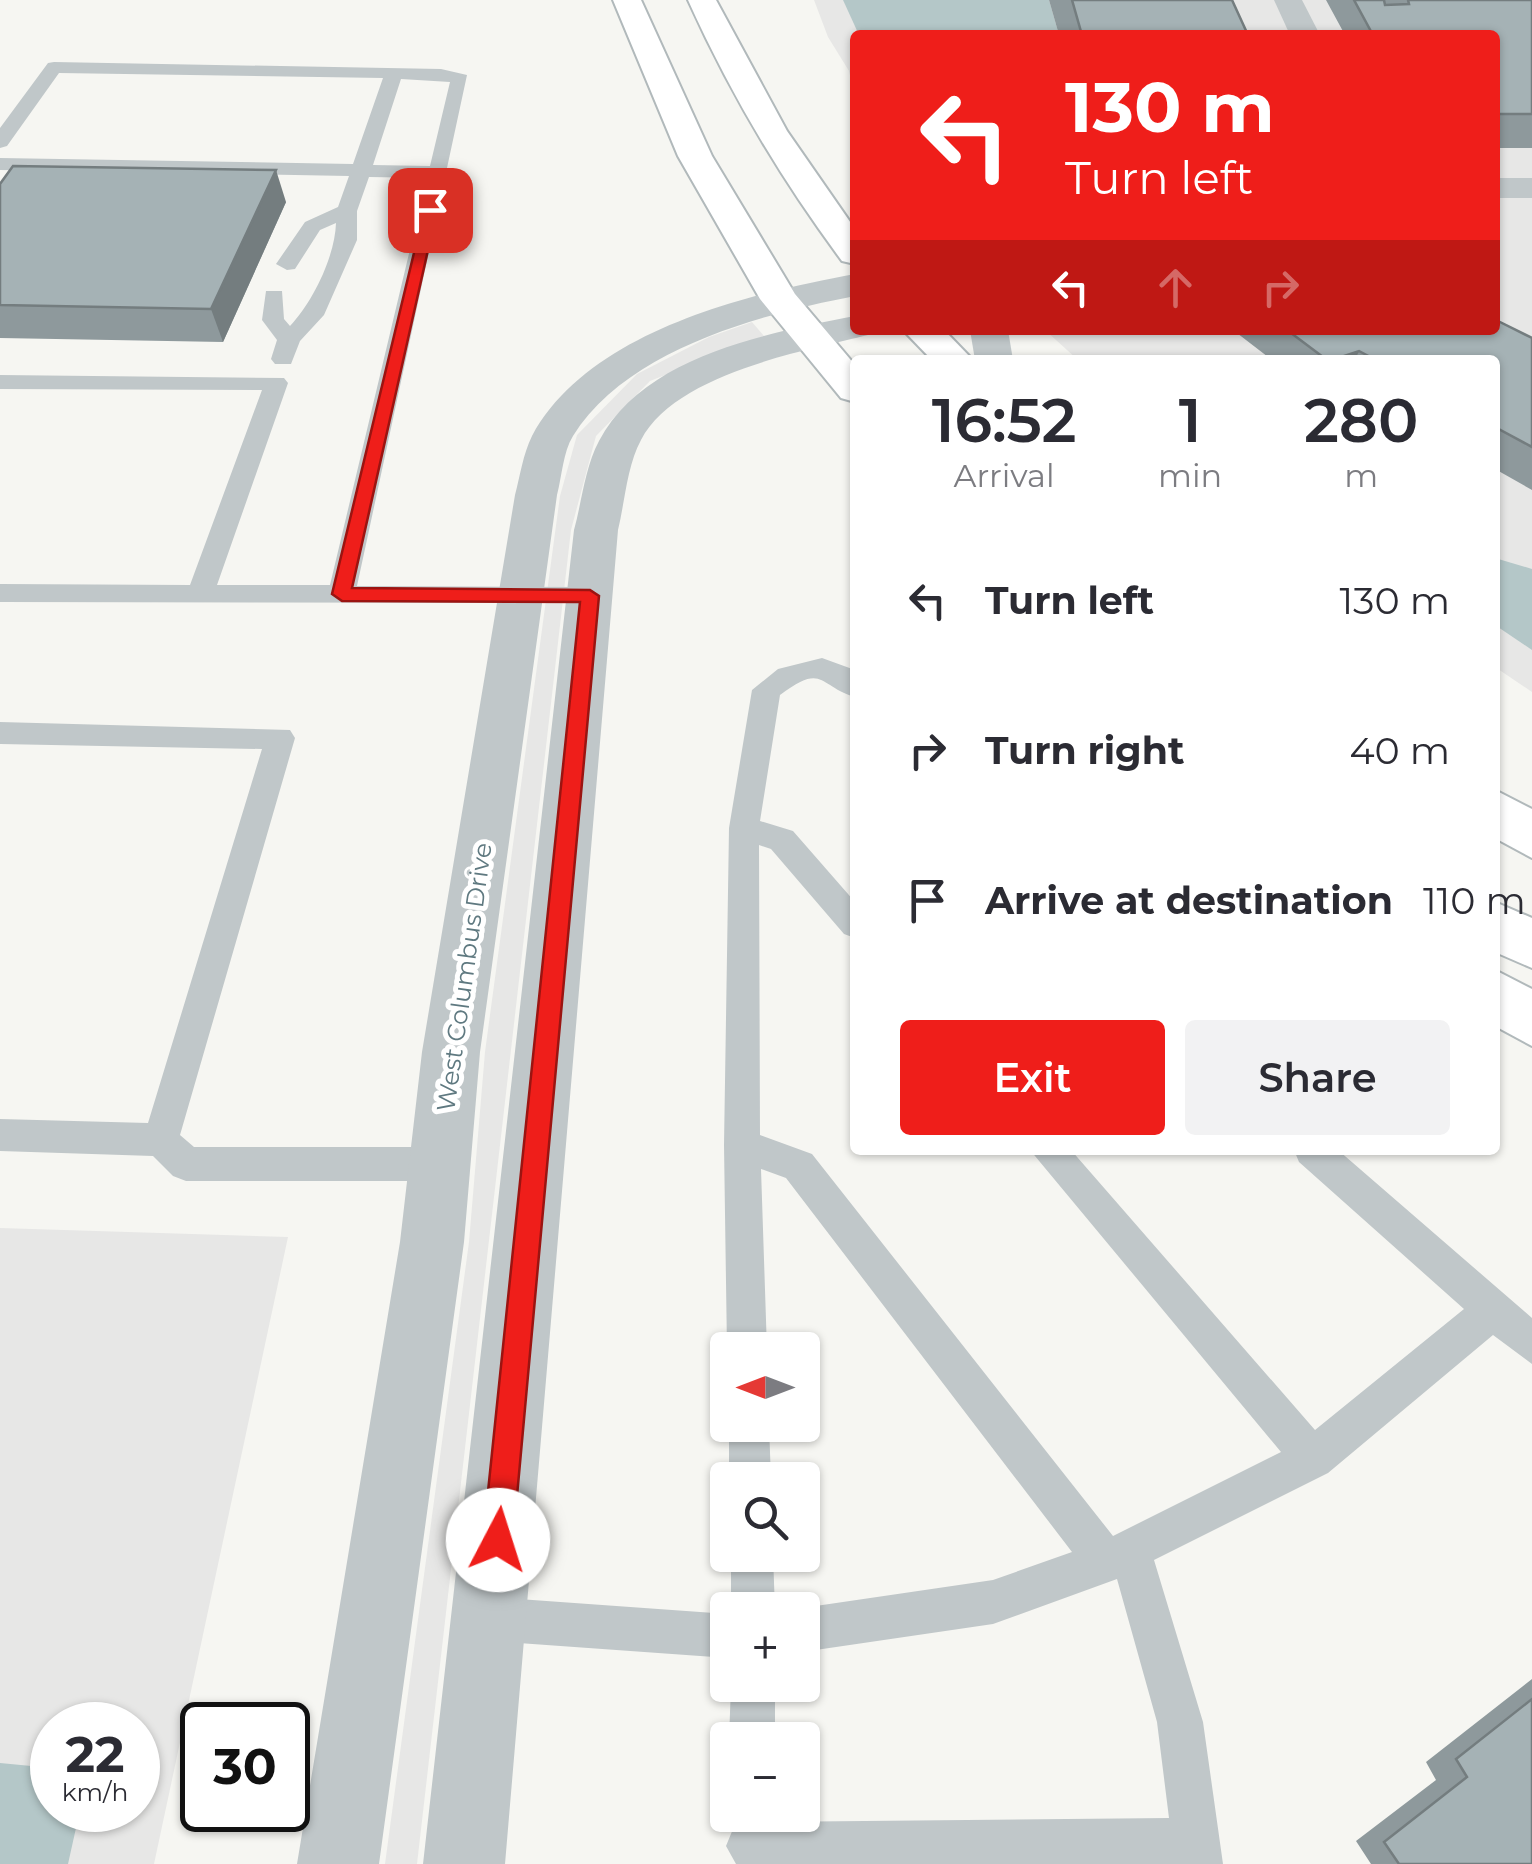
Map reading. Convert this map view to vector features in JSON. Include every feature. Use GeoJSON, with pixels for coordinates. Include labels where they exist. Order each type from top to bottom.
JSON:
{"type":"FeatureCollection","features":[{"type":"Feature","properties":{"kind":"main road"},"geometry":{"type":"LineString","coordinates":[[627,0],[695,156],[793,318],[850,384]]}},
{"type":"Feature","properties":{"kind":"main road"},"geometry":{"type":"LineString","coordinates":[[702,0],[758,114],[796,177],[849,239]]}},
{"type":"Feature","properties":{"kind":"main road"},"geometry":{"type":"LineString","coordinates":[[927,335],[949,355]]}},
{"type":"Feature","properties":{"kind":"main road"},"geometry":{"type":"LineString","coordinates":[[1500,814],[1532,836]]}},
{"type":"Feature","properties":{"kind":"main road"},"geometry":{"type":"LineString","coordinates":[[1500,928],[1532,945]]}},
{"type":"Feature","properties":{"kind":"main road"},"geometry":{"type":"LineString","coordinates":[[1500,998],[1532,1021]]}},
{"type":"Feature","properties":{"kind":"street"},"geometry":{"type":"LineString","coordinates":[[1288,0],[1299,30]]}},
{"type":"Feature","properties":{"kind":"street"},"geometry":{"type":"LineString","coordinates":[[1500,188],[1532,188]]}},
{"type":"Feature","properties":{"kind":"street","name":"West Columbus Drive"},"geometry":{"type":"LineString","coordinates":[[464,1864],[596,530],[620,437],[665,390],[850,288]]}},
{"type":"Feature","properties":{"kind":"street","name":"West Columbus Drive"},"geometry":{"type":"LineString","coordinates":[[338,1864],[432,1242],[451,1052],[520,596],[536,495],[555,432],[619,367],[695,329],[793,318],[850,326]]}},
{"type":"Feature","properties":{"kind":"lane"},"geometry":{"type":"LineString","coordinates":[[0,142],[54,68],[394,73],[460,79],[342,594]]}},
{"type":"Feature","properties":{"kind":"lane"},"geometry":{"type":"LineString","coordinates":[[200,594],[289,339],[313,315],[346,240],[347,211],[394,73]]}},
{"type":"Feature","properties":{"kind":"lane"},"geometry":{"type":"LineString","coordinates":[[0,164],[439,172]]}},
{"type":"Feature","properties":{"kind":"lane"},"geometry":{"type":"LineString","coordinates":[[287,264],[312,226],[347,211]]}},
{"type":"Feature","properties":{"kind":"lane"},"geometry":{"type":"LineString","coordinates":[[274,296],[273,320],[289,339]]}},
{"type":"Feature","properties":{"kind":"lane"},"geometry":{"type":"LineString","coordinates":[[0,382],[276,383]]}},
{"type":"Feature","properties":{"kind":"lane"},"geometry":{"type":"LineString","coordinates":[[0,593],[590,596]]}},
{"type":"Feature","properties":{"kind":"lane"},"geometry":{"type":"LineString","coordinates":[[747,1332],[742,1144],[744,828],[766,690],[792,670],[820,666],[850,682]]}},
{"type":"Feature","properties":{"kind":"lane"},"geometry":{"type":"LineString","coordinates":[[0,733],[280,738],[161,1140]]}},
{"type":"Feature","properties":{"kind":"lane"},"geometry":{"type":"LineString","coordinates":[[744,828],[782,840],[850,920]]}},
{"type":"Feature","properties":{"kind":"lane"},"geometry":{"type":"LineString","coordinates":[[0,1136],[161,1140],[186,1164],[440,1164]]}},
{"type":"Feature","properties":{"kind":"lane"},"geometry":{"type":"LineString","coordinates":[[742,1144],[799,1166],[1118,1556],[1180,1722],[1198,1853],[751,1842]]}},
{"type":"Feature","properties":{"kind":"lane"},"geometry":{"type":"LineString","coordinates":[[1052,1155],[1313,1458]]}},
{"type":"Feature","properties":{"kind":"lane"},"geometry":{"type":"LineString","coordinates":[[1318,1155],[1491,1312],[1532,1344]]}},
{"type":"Feature","properties":{"kind":"lane"},"geometry":{"type":"LineString","coordinates":[[820,1627],[993,1602],[1118,1556],[1313,1458],[1491,1312]]}},
{"type":"Feature","properties":{"kind":"lane"},"geometry":{"type":"LineString","coordinates":[[490,1619],[710,1635]]}},
{"type":"Feature","properties":{"kind":"shaded area"},"geometry":{"type":"Polygon","coordinates":[[[814,0],[1532,0],[1532,692],[1500,670],[1500,355],[1072,355],[1050,335],[1500,335],[1500,30],[850,30],[850,76],[828,37],[814,0]]]}},
{"type":"Feature","properties":{"kind":"shaded area"},"geometry":{"type":"Polygon","coordinates":[[[843,0],[1049,0],[1058,30],[857,30],[843,0]]]}},
{"type":"Feature","properties":{"kind":"shaded area"},"geometry":{"type":"Polygon","coordinates":[[[752,322],[764,336],[650,381],[596,436],[571,530],[417,1864],[385,1864],[469,1242],[485,1052],[560,496],[577,435],[637,374],[709,337],[752,322]]]}},
{"type":"Feature","properties":{"kind":"shaded area"},"geometry":{"type":"Polygon","coordinates":[[[1500,559],[1532,569],[1532,650],[1500,628],[1500,559]]]}},
{"type":"Feature","properties":{"kind":"shaded area"},"geometry":{"type":"Polygon","coordinates":[[[0,1228],[288,1237],[189,1702],[180,1702],[180,1742],[154,1864],[0,1864],[0,1228]]]}},
{"type":"Feature","properties":{"kind":"shaded area"},"geometry":{"type":"Polygon","coordinates":[[[0,1763],[30,1766],[30,1832],[75,1832],[68,1864],[0,1864],[0,1763]]]}},
{"type":"Feature","properties":{"kind":"building"},"geometry":{"type":"Polygon","coordinates":[[[1072,0],[1232,0],[1246,30],[1081,30],[1072,0]]]}},
{"type":"Feature","properties":{"kind":"building"},"geometry":{"type":"Polygon","coordinates":[[[1354,0],[1384,0],[1385,5],[1409,4],[1408,0],[1532,0],[1532,114],[1500,114],[1500,30],[1370,30],[1354,0]]]}},
{"type":"Feature","properties":{"kind":"building"},"geometry":{"type":"Polygon","coordinates":[[[13,166],[276,170],[211,309],[0,305],[0,184],[13,166]]]}},
{"type":"Feature","properties":{"kind":"building"},"geometry":{"type":"Polygon","coordinates":[[[1500,322],[1532,338],[1532,447],[1500,430],[1500,355],[1367,355],[1359,351],[1320,355],[1294,335],[1500,335],[1500,322]]]}},
{"type":"Feature","properties":{"kind":"building"},"geometry":{"type":"Polygon","coordinates":[[[1532,1699],[1532,1864],[1399,1864],[1384,1842],[1467,1777],[1456,1759],[1532,1699]]]}},
{"type":"Feature","properties":{"kind":"route"},"geometry":{"type":"LineString","coordinates":[[430,210],[342,594],[590,596],[498,1540]]}}]}
